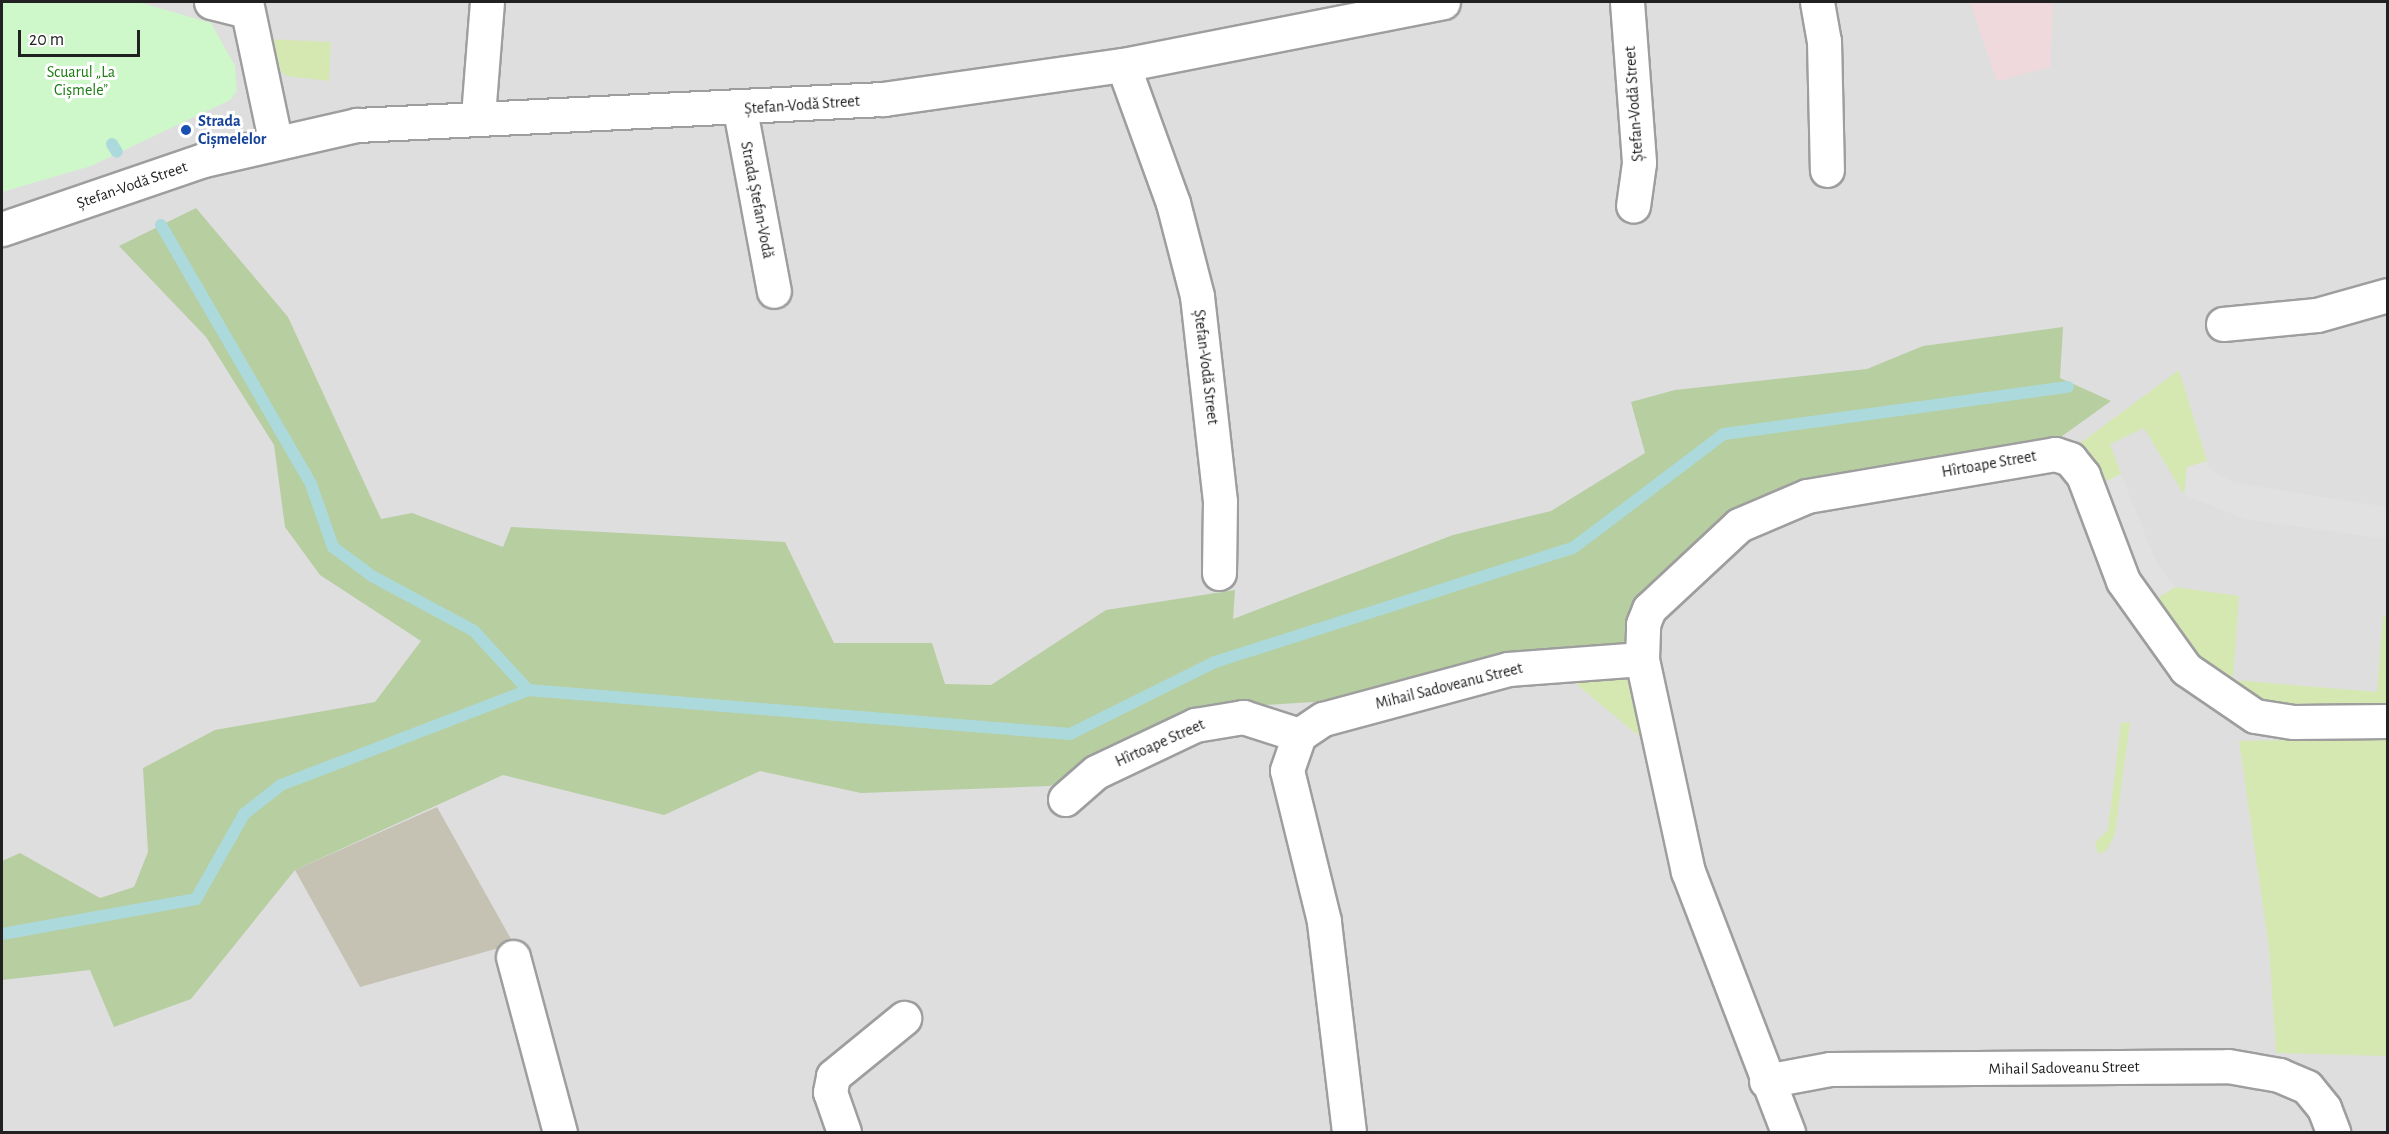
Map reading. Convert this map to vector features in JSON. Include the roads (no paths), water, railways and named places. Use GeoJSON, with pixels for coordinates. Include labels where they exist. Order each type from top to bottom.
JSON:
{"type":"FeatureCollection","features":[{"type":"Feature","properties":{"kind":"street"},"geometry":{"type":"LineString","coordinates":[[211,2],[246,6],[275,140]]}},
{"type":"Feature","properties":{"kind":"street"},"geometry":{"type":"LineString","coordinates":[[478,116],[487,2]]}},
{"type":"Feature","properties":{"kind":"street","name":"Ștefan-Vodă Street"},"geometry":{"type":"LineString","coordinates":[[2,230],[275,140],[357,125],[478,116],[740,110],[883,99],[1123,64],[1371,8],[1443,2]]}},
{"type":"Feature","properties":{"kind":"street","name":"Ștefan-Vodă Street"},"geometry":{"type":"LineString","coordinates":[[1627,2],[1639,163],[1633,206]]}},
{"type":"Feature","properties":{"kind":"street"},"geometry":{"type":"LineString","coordinates":[[1817,2],[1824,41],[1827,170]]}},
{"type":"Feature","properties":{"kind":"street","name":"Ștefan-Vodă Street"},"geometry":{"type":"LineString","coordinates":[[1123,64],[1173,203],[1197,296],[1220,501],[1219,573]]}},
{"type":"Feature","properties":{"kind":"street","name":"Strada Ștefan-Vodă"},"geometry":{"type":"LineString","coordinates":[[740,110],[774,291]]}},
{"type":"Feature","properties":{"kind":"street"},"geometry":{"type":"LineString","coordinates":[[2223,324],[2317,315],[2388,295]]}},
{"type":"Feature","properties":{"kind":"street","name":"Hîrtoape Street"},"geometry":{"type":"LineString","coordinates":[[1642,659],[1643,624],[1661,595],[1739,525],[1767,510],[1807,496],[2055,454],[2070,459],[2083,475],[2123,581],[2186,669],[2255,716],[2294,722],[2388,721]]}},
{"type":"Feature","properties":{"kind":"street"},"geometry":{"type":"LineString","coordinates":[[1642,659],[1688,872],[1766,1081],[1788,1132],[1783,1132]]}},
{"type":"Feature","properties":{"kind":"street","name":"Mihail Sadoveanu Street"},"geometry":{"type":"LineString","coordinates":[[1299,735],[1323,719],[1508,669],[1642,659]]}},
{"type":"Feature","properties":{"kind":"street","name":"Hîrtoape Street"},"geometry":{"type":"LineString","coordinates":[[1065,800],[1096,772],[1195,725],[1243,717],[1299,735]]}},
{"type":"Feature","properties":{"kind":"street"},"geometry":{"type":"LineString","coordinates":[[1299,735],[1287,770],[1324,921],[1349,1132]]}},
{"type":"Feature","properties":{"kind":"street"},"geometry":{"type":"LineString","coordinates":[[513,957],[560,1132]]}},
{"type":"Feature","properties":{"kind":"street"},"geometry":{"type":"LineString","coordinates":[[844,1132],[830,1092],[833,1076],[904,1018]]}},
{"type":"Feature","properties":{"kind":"street","name":"Mihail Sadoveanu Street"},"geometry":{"type":"LineString","coordinates":[[1766,1081],[1830,1069],[2228,1066],[2279,1075],[2307,1087],[2324,1108],[2333,1132]]}},
{"type":"Feature","properties":{"kind":"waterway"},"geometry":{"type":"LineString","coordinates":[[112,144],[117,152]]}},
{"type":"Feature","properties":{"kind":"waterway"},"geometry":{"type":"LineString","coordinates":[[161,225],[311,484],[333,547],[372,576],[474,631],[528,690]]}},
{"type":"Feature","properties":{"kind":"waterway"},"geometry":{"type":"LineString","coordinates":[[2,934],[196,899],[244,814],[281,785],[528,690],[1070,734],[1215,662],[1573,548],[1724,434],[2068,387]]}},
{"type":"Feature","properties":{"kind":"place","name":"Strada Cișmelelor"},"geometry":{"type":"Point","coordinates":[186,130]}},
{"type":"Feature","properties":{"kind":"park label","name":"Scuarul „La Cișmele”"},"geometry":{"type":"Point","coordinates":[81,81]}}]}
